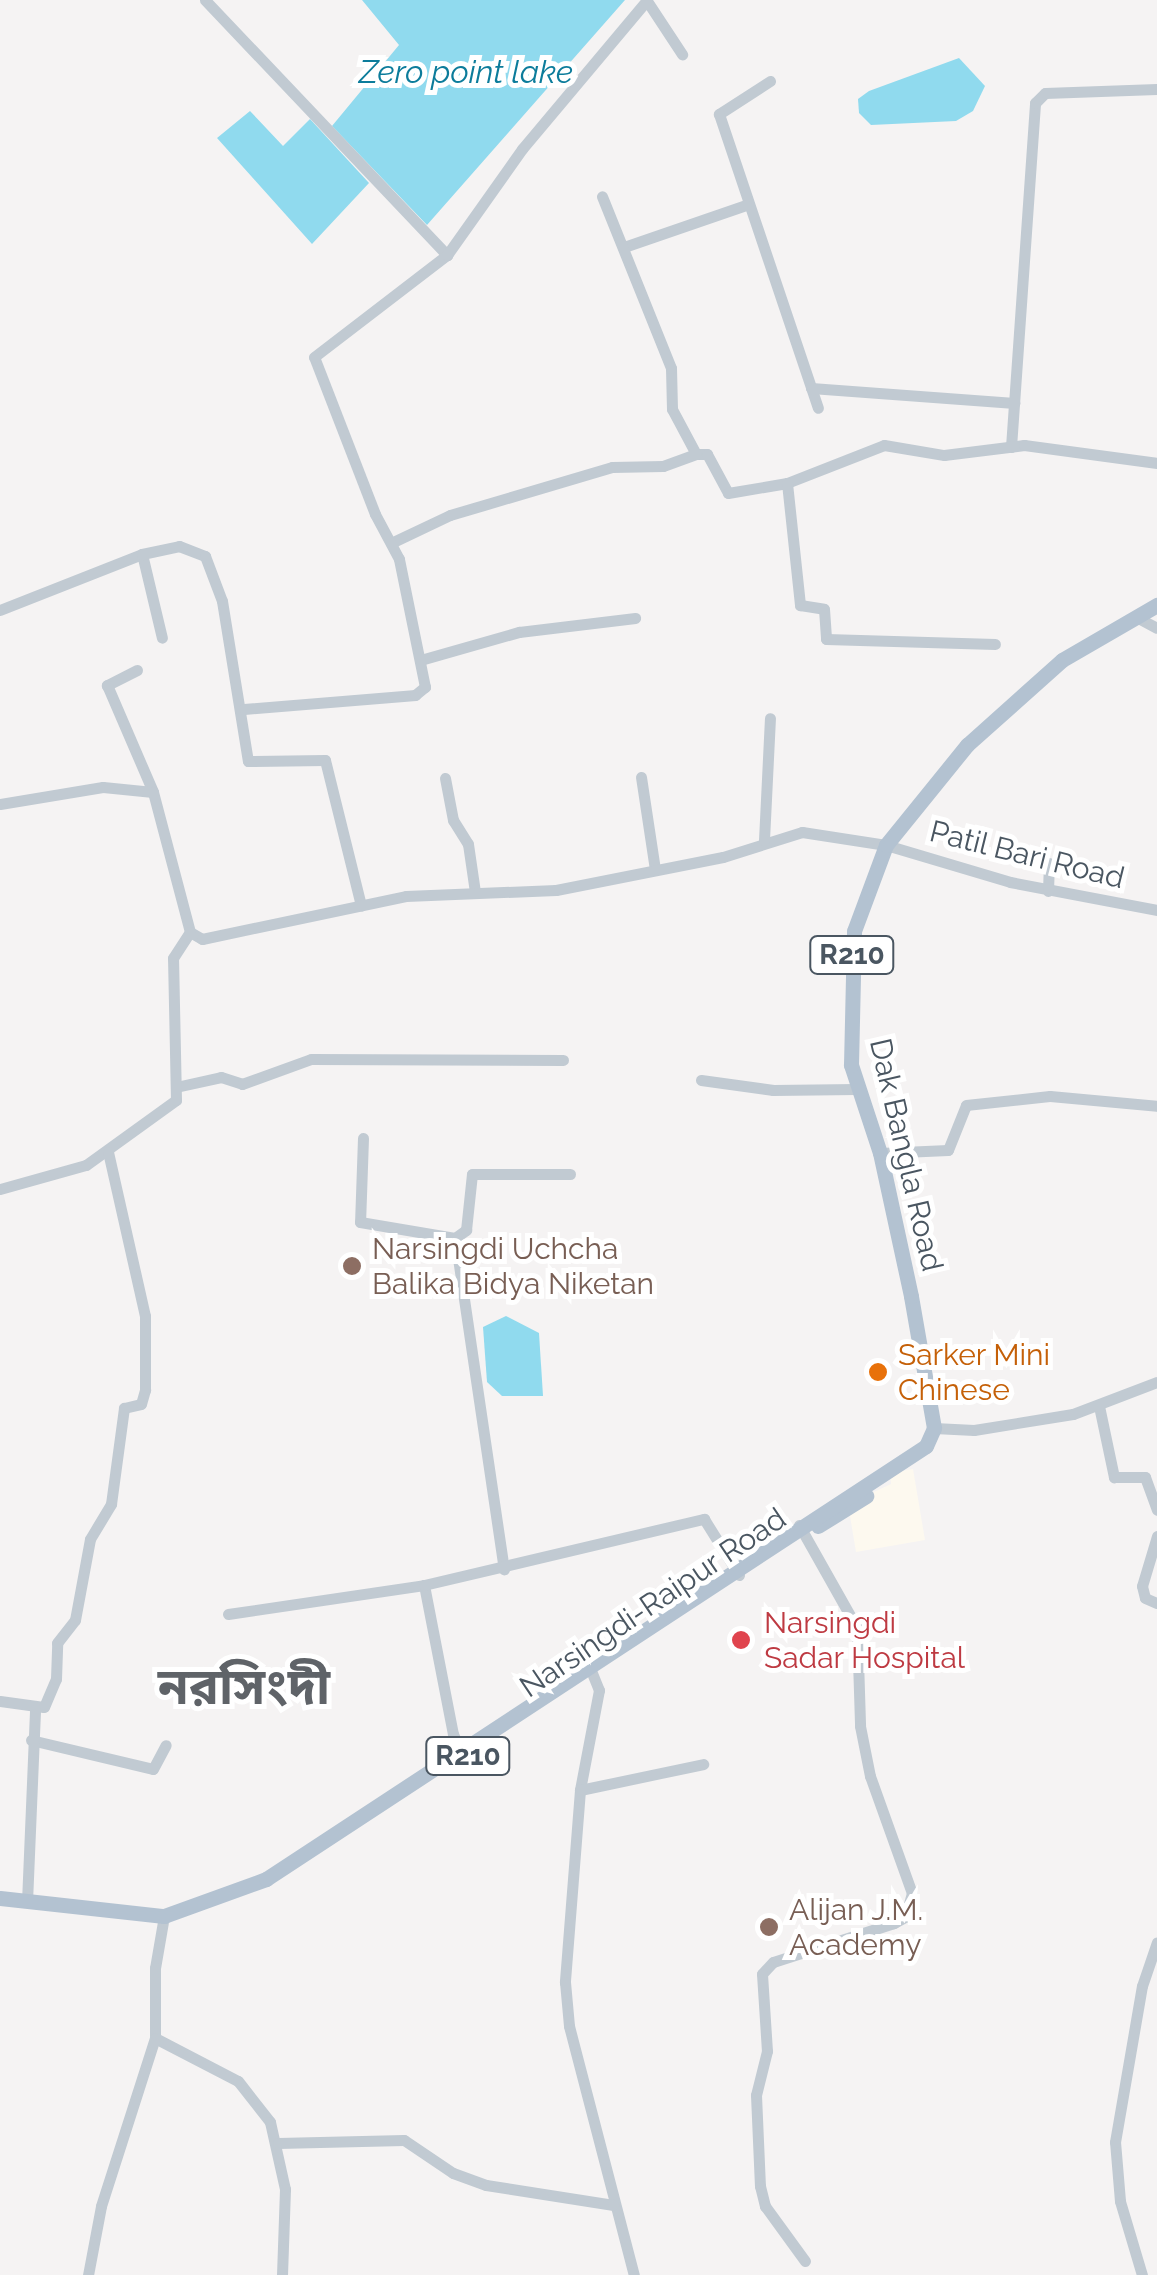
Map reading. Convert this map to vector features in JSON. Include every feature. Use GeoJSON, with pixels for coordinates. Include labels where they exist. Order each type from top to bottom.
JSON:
{"type":"FeatureCollection","features":[{"type":"Feature","properties":{"kind":"main road","name":"Dak Bangla Road"},"geometry":{"type":"LineString","coordinates":[[934,1428],[880,1152],[856,1089],[848,1034],[854,931],[886,844],[926,791],[1011,702],[1062,660],[1157,605]]}},
{"type":"Feature","properties":{"kind":"main road","name":"Narsingdi-Raipur Road"},"geometry":{"type":"LineString","coordinates":[[0,1907],[163,1920],[266,1880],[592,1672],[736,1571],[895,1470],[926,1446],[934,1428]]}},
{"type":"Feature","properties":{"kind":"main road","name":"Narsingdi-Raipur Road"},"geometry":{"type":"LineString","coordinates":[[0,1898],[163,1920]]}},
{"type":"Feature","properties":{"kind":"street"},"geometry":{"type":"LineString","coordinates":[[205,0],[447,255]]}},
{"type":"Feature","properties":{"kind":"street"},"geometry":{"type":"LineString","coordinates":[[244,709],[414,696],[425,687],[424,659],[390,543],[314,357],[447,255],[522,149],[647,0],[682,54]]}},
{"type":"Feature","properties":{"kind":"street"},"geometry":{"type":"LineString","coordinates":[[770,82],[718,114],[746,206],[818,408]]}},
{"type":"Feature","properties":{"kind":"street"},"geometry":{"type":"LineString","coordinates":[[1011,447],[1035,103],[1046,93],[1157,88]]}},
{"type":"Feature","properties":{"kind":"street"},"geometry":{"type":"LineString","coordinates":[[602,196],[671,368],[672,409],[696,454]]}},
{"type":"Feature","properties":{"kind":"street"},"geometry":{"type":"LineString","coordinates":[[624,248],[746,206]]}},
{"type":"Feature","properties":{"kind":"street"},"geometry":{"type":"LineString","coordinates":[[810,388],[1014,403]]}},
{"type":"Feature","properties":{"kind":"street"},"geometry":{"type":"LineString","coordinates":[[390,543],[450,514],[612,467],[663,466],[696,454],[707,454],[728,493],[787,483],[884,444],[944,455],[1011,447],[1157,463]]}},
{"type":"Feature","properties":{"kind":"street"},"geometry":{"type":"LineString","coordinates":[[787,483],[800,605],[824,609],[826,640],[995,644]]}},
{"type":"Feature","properties":{"kind":"street"},"geometry":{"type":"LineString","coordinates":[[0,610],[142,554],[179,546],[205,556],[222,601],[244,709],[248,760],[325,760],[361,906]]}},
{"type":"Feature","properties":{"kind":"street"},"geometry":{"type":"LineString","coordinates":[[142,554],[162,638]]}},
{"type":"Feature","properties":{"kind":"street"},"geometry":{"type":"LineString","coordinates":[[424,659],[520,632],[635,618]]}},
{"type":"Feature","properties":{"kind":"street"},"geometry":{"type":"LineString","coordinates":[[1138,618],[1157,628]]}},
{"type":"Feature","properties":{"kind":"street"},"geometry":{"type":"LineString","coordinates":[[0,1189],[52,1177],[108,1152],[176,1100],[173,958],[190,932],[153,792],[107,685],[137,670]]}},
{"type":"Feature","properties":{"kind":"street"},"geometry":{"type":"LineString","coordinates":[[764,840],[770,718]]}},
{"type":"Feature","properties":{"kind":"street"},"geometry":{"type":"LineString","coordinates":[[641,777],[655,870]]}},
{"type":"Feature","properties":{"kind":"street"},"geometry":{"type":"LineString","coordinates":[[444,778],[452,820],[468,844],[475,892]]}},
{"type":"Feature","properties":{"kind":"street"},"geometry":{"type":"LineString","coordinates":[[0,804],[103,787],[153,792]]}},
{"type":"Feature","properties":{"kind":"street","name":"Patil Bari Road"},"geometry":{"type":"LineString","coordinates":[[190,932],[214,939],[361,906],[475,892],[556,890],[742,852],[764,840],[813,832],[886,844],[1048,891],[1157,910]]}},
{"type":"Feature","properties":{"kind":"street"},"geometry":{"type":"LineString","coordinates":[[1048,891],[1049,863]]}},
{"type":"Feature","properties":{"kind":"street"},"geometry":{"type":"LineString","coordinates":[[176,1087],[222,1077],[242,1084],[311,1059],[563,1060]]}},
{"type":"Feature","properties":{"kind":"street"},"geometry":{"type":"LineString","coordinates":[[701,1080],[772,1090],[856,1089]]}},
{"type":"Feature","properties":{"kind":"street"},"geometry":{"type":"LineString","coordinates":[[880,1152],[948,1150],[959,1108],[966,1105],[1050,1096],[1157,1106]]}},
{"type":"Feature","properties":{"kind":"street"},"geometry":{"type":"LineString","coordinates":[[363,1138],[360,1222],[382,1231],[455,1238],[466,1230],[472,1174],[570,1174]]}},
{"type":"Feature","properties":{"kind":"street"},"geometry":{"type":"LineString","coordinates":[[27,1902],[36,1800],[31,1740],[35,1710],[56,1680],[57,1643],[75,1620],[90,1539],[111,1504],[124,1408],[141,1404],[145,1390],[145,1316],[108,1152]]}},
{"type":"Feature","properties":{"kind":"street"},"geometry":{"type":"LineString","coordinates":[[455,1238],[504,1569]]}},
{"type":"Feature","properties":{"kind":"street"},"geometry":{"type":"LineString","coordinates":[[934,1428],[974,1430],[1099,1406],[1157,1382]]}},
{"type":"Feature","properties":{"kind":"street"},"geometry":{"type":"LineString","coordinates":[[1099,1406],[1114,1477],[1146,1477],[1157,1510]]}},
{"type":"Feature","properties":{"kind":"street"},"geometry":{"type":"LineString","coordinates":[[228,1614],[424,1585],[704,1519],[736,1571]]}},
{"type":"Feature","properties":{"kind":"street"},"geometry":{"type":"LineString","coordinates":[[802,1529],[856,1628],[860,1726],[912,1893],[905,1917],[894,1924],[772,1962],[762,1974],[767,2051],[756,2095],[760,2186],[766,2206],[806,2260]]}},
{"type":"Feature","properties":{"kind":"street"},"geometry":{"type":"LineString","coordinates":[[1157,1536],[1142,1578],[1144,1598],[1157,1603]]}},
{"type":"Feature","properties":{"kind":"street"},"geometry":{"type":"LineString","coordinates":[[424,1585],[461,1755]]}},
{"type":"Feature","properties":{"kind":"street"},"geometry":{"type":"LineString","coordinates":[[592,1672],[597,1714],[580,1790],[565,1982],[569,2026],[612,2205],[634,2275]]}},
{"type":"Feature","properties":{"kind":"street"},"geometry":{"type":"LineString","coordinates":[[0,1701],[35,1710]]}},
{"type":"Feature","properties":{"kind":"street"},"geometry":{"type":"LineString","coordinates":[[31,1740],[153,1769],[166,1745]]}},
{"type":"Feature","properties":{"kind":"street"},"geometry":{"type":"LineString","coordinates":[[580,1790],[703,1764]]}},
{"type":"Feature","properties":{"kind":"street"},"geometry":{"type":"LineString","coordinates":[[88,2275],[101,2206],[156,2038],[163,1920]]}},
{"type":"Feature","properties":{"kind":"street"},"geometry":{"type":"LineString","coordinates":[[1142,2275],[1120,2201],[1115,2142],[1142,1986],[1157,1942]]}},
{"type":"Feature","properties":{"kind":"street"},"geometry":{"type":"LineString","coordinates":[[156,2038],[238,2081],[260,2106],[278,2143],[287,2219],[282,2275]]}},
{"type":"Feature","properties":{"kind":"street"},"geometry":{"type":"LineString","coordinates":[[278,2143],[404,2140],[452,2172],[486,2184],[612,2205]]}},
{"type":"Feature","properties":{"kind":"shaded area"},"geometry":{"type":"Polygon","coordinates":[[[913,1469],[925,1540],[856,1552],[848,1504],[891,1484],[890,1473],[913,1469]]]}},
{"type":"Feature","properties":{"kind":"water","name":"Zero point lake"},"geometry":{"type":"Polygon","coordinates":[[[362,0],[625,0],[427,225],[332,126],[399,45],[362,0]]]}},
{"type":"Feature","properties":{"kind":"water"},"geometry":{"type":"Polygon","coordinates":[[[959,58],[985,86],[973,111],[956,121],[871,125],[859,113],[858,99],[869,91],[959,58]]]}},
{"type":"Feature","properties":{"kind":"water"},"geometry":{"type":"Polygon","coordinates":[[[250,111],[283,146],[310,119],[369,183],[312,244],[217,138],[250,111]]]}},
{"type":"Feature","properties":{"kind":"water"},"geometry":{"type":"Polygon","coordinates":[[[506,1316],[539,1333],[543,1396],[502,1396],[487,1382],[483,1327],[506,1316]]]}},
{"type":"Feature","properties":{"kind":"place","name":"Narsingdi Uchcha Balika Bidya Niketan"},"geometry":{"type":"Point","coordinates":[352,1266]}},
{"type":"Feature","properties":{"kind":"place","name":"Sarker Mini Chinese"},"geometry":{"type":"Point","coordinates":[878,1372]}},
{"type":"Feature","properties":{"kind":"place","name":"Narsingdi Sadar Hospital"},"geometry":{"type":"Point","coordinates":[741,1640]}},
{"type":"Feature","properties":{"kind":"place","name":"Alijan J.M. Academy"},"geometry":{"type":"Point","coordinates":[769,1927]}},
{"type":"Feature","properties":{"kind":"district","name":"নরসিংদী"},"geometry":{"type":"Point","coordinates":[244,1687]}}]}
